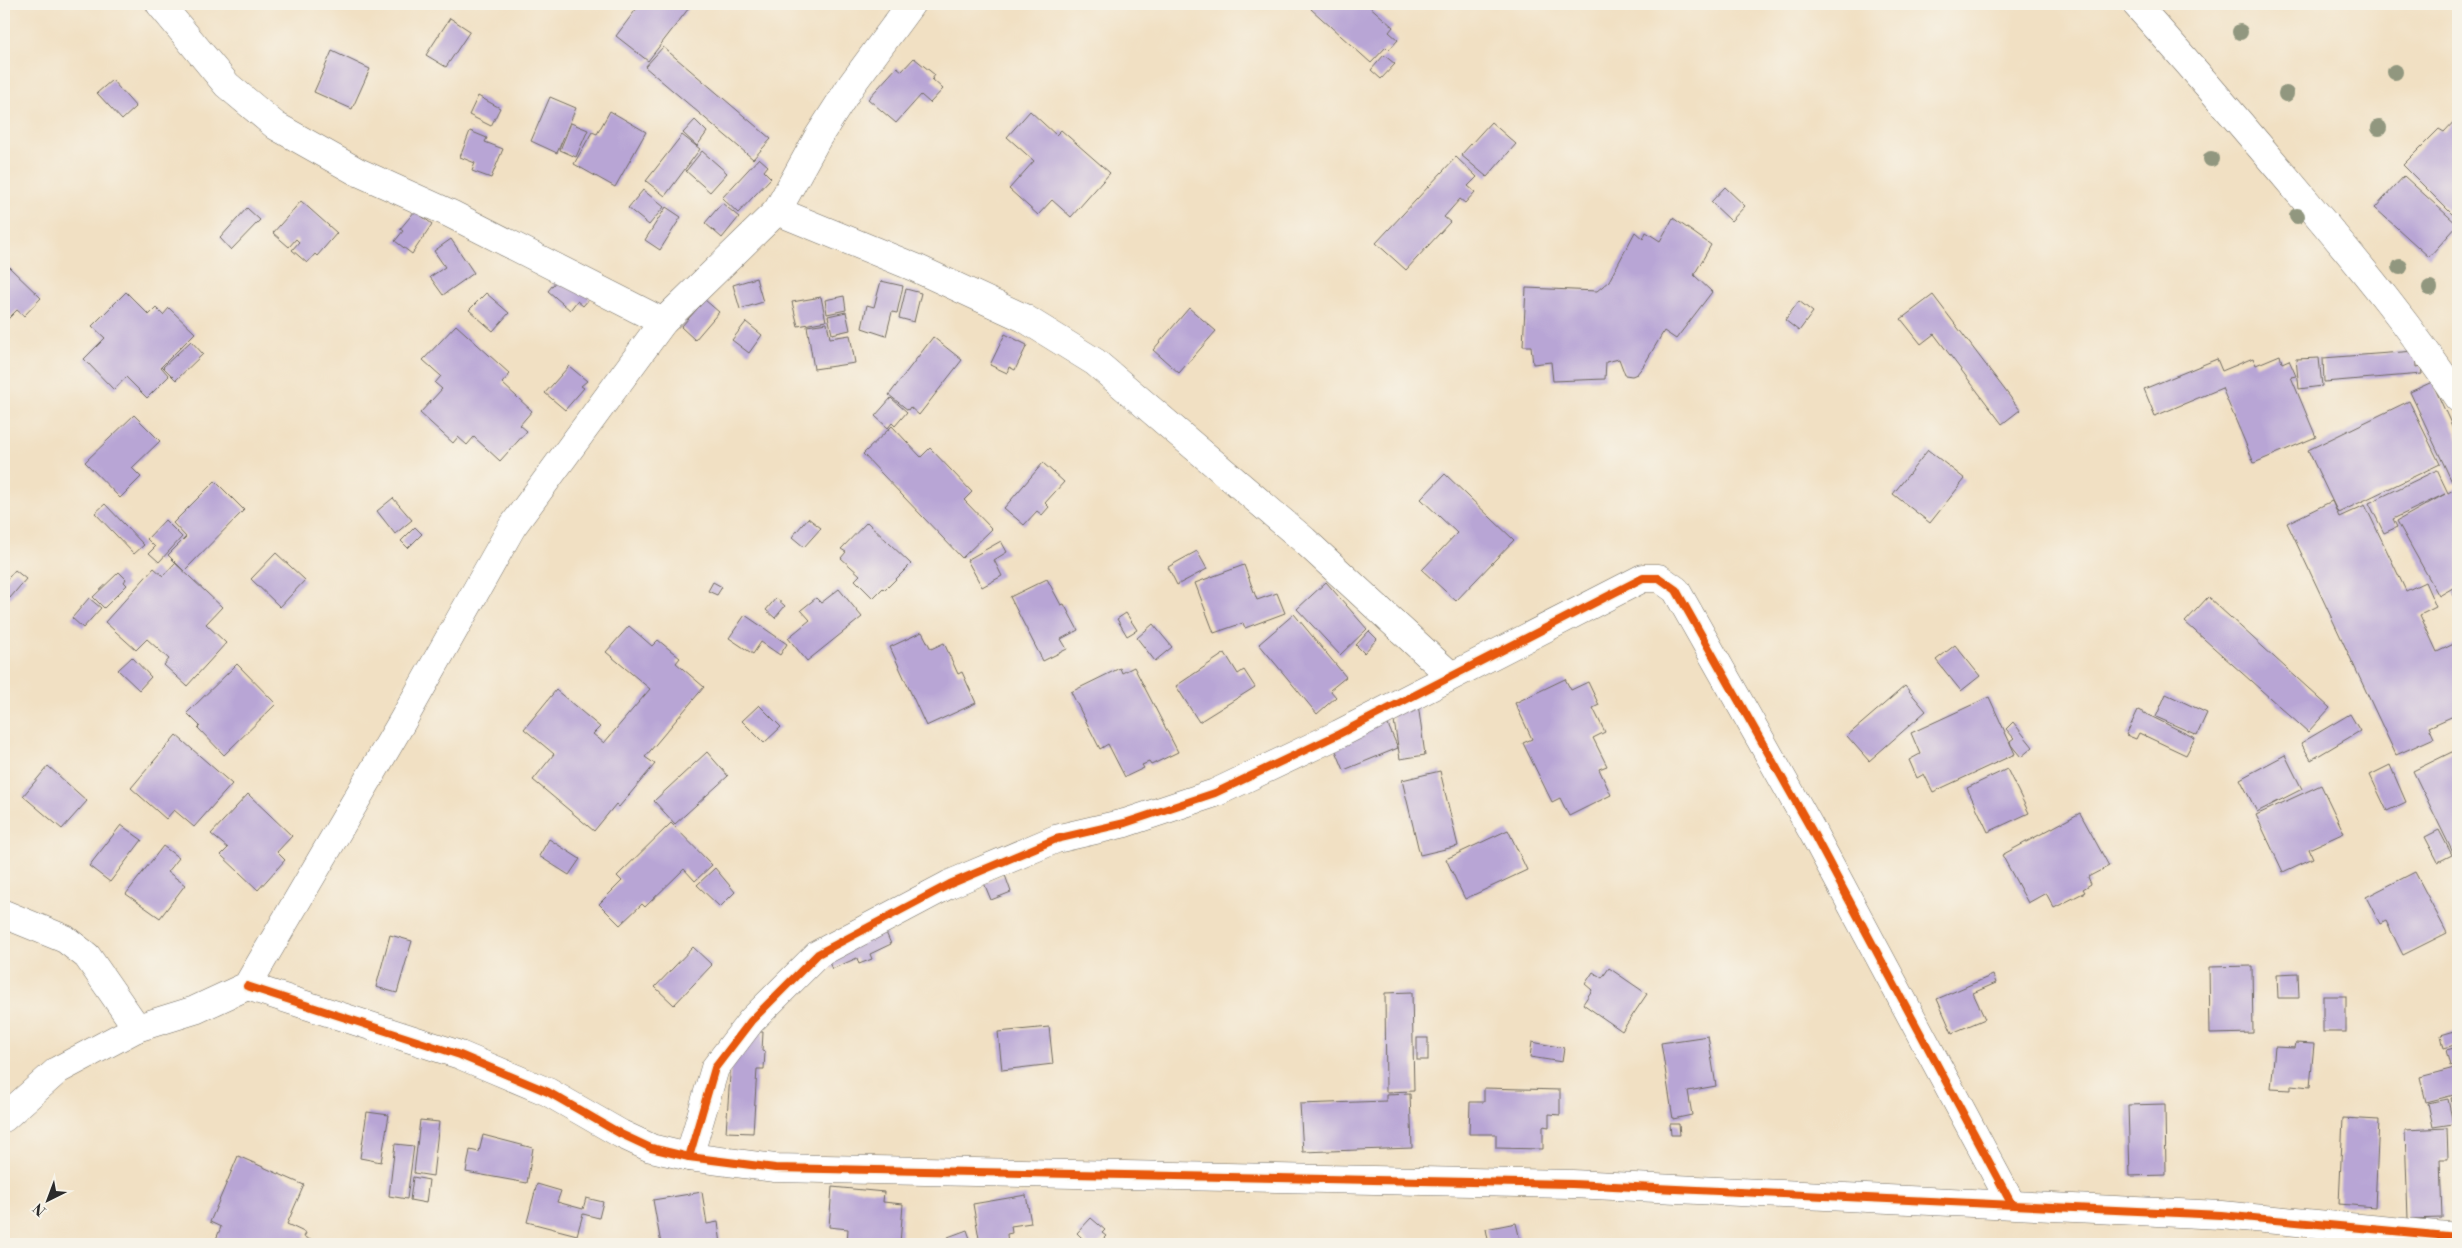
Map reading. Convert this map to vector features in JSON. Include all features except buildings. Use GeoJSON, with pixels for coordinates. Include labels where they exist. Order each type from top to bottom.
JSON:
{"type":"FeatureCollection","features":[{"type":"Feature","properties":{"kind":"street"},"geometry":{"type":"LineString","coordinates":[[160,4],[227,85],[276,126],[356,171],[459,219],[663,322]]}},
{"type":"Feature","properties":{"kind":"street"},"geometry":{"type":"LineString","coordinates":[[4,1118],[58,1070],[137,1028],[195,1010],[247,986],[402,722],[512,527],[663,322],[777,211],[818,137],[852,84],[911,4]]}},
{"type":"Feature","properties":{"kind":"street"},"geometry":{"type":"LineString","coordinates":[[2136,4],[2231,112],[2352,257],[2430,355],[2458,398]]}},
{"type":"Feature","properties":{"kind":"street"},"geometry":{"type":"LineString","coordinates":[[777,211],[916,268],[1024,318],[1095,362],[1304,540],[1450,675]]}},
{"type":"Feature","properties":{"kind":"street"},"geometry":{"type":"LineString","coordinates":[[689,1156],[716,1068],[751,1021],[818,954],[950,884],[1056,840],[1126,823],[1215,793],[1338,734],[1450,675],[1643,578],[1659,578],[1676,590],[1812,829],[2011,1204]]}},
{"type":"Feature","properties":{"kind":"street"},"geometry":{"type":"LineString","coordinates":[[4,914],[65,939],[87,956],[137,1028]]}},
{"type":"Feature","properties":{"kind":"street"},"geometry":{"type":"LineString","coordinates":[[247,986],[460,1055],[548,1092],[621,1134],[651,1148],[689,1156],[775,1168],[1572,1184],[2220,1215],[2458,1238]]}},
{"type":"Feature","properties":{"kind":"cycle path"},"geometry":{"type":"LineString","coordinates":[[689,1157],[715,1068],[751,1021],[818,954],[950,884],[1056,839],[1125,823],[1215,793],[1339,734],[1643,578],[1659,578],[1676,590],[1811,829],[2011,1203]]}},
{"type":"Feature","properties":{"kind":"cycle path"},"geometry":{"type":"LineString","coordinates":[[247,986],[460,1055],[548,1092],[621,1134],[651,1148],[689,1157],[775,1168],[1572,1184],[2221,1215],[2458,1237]]}}]}
